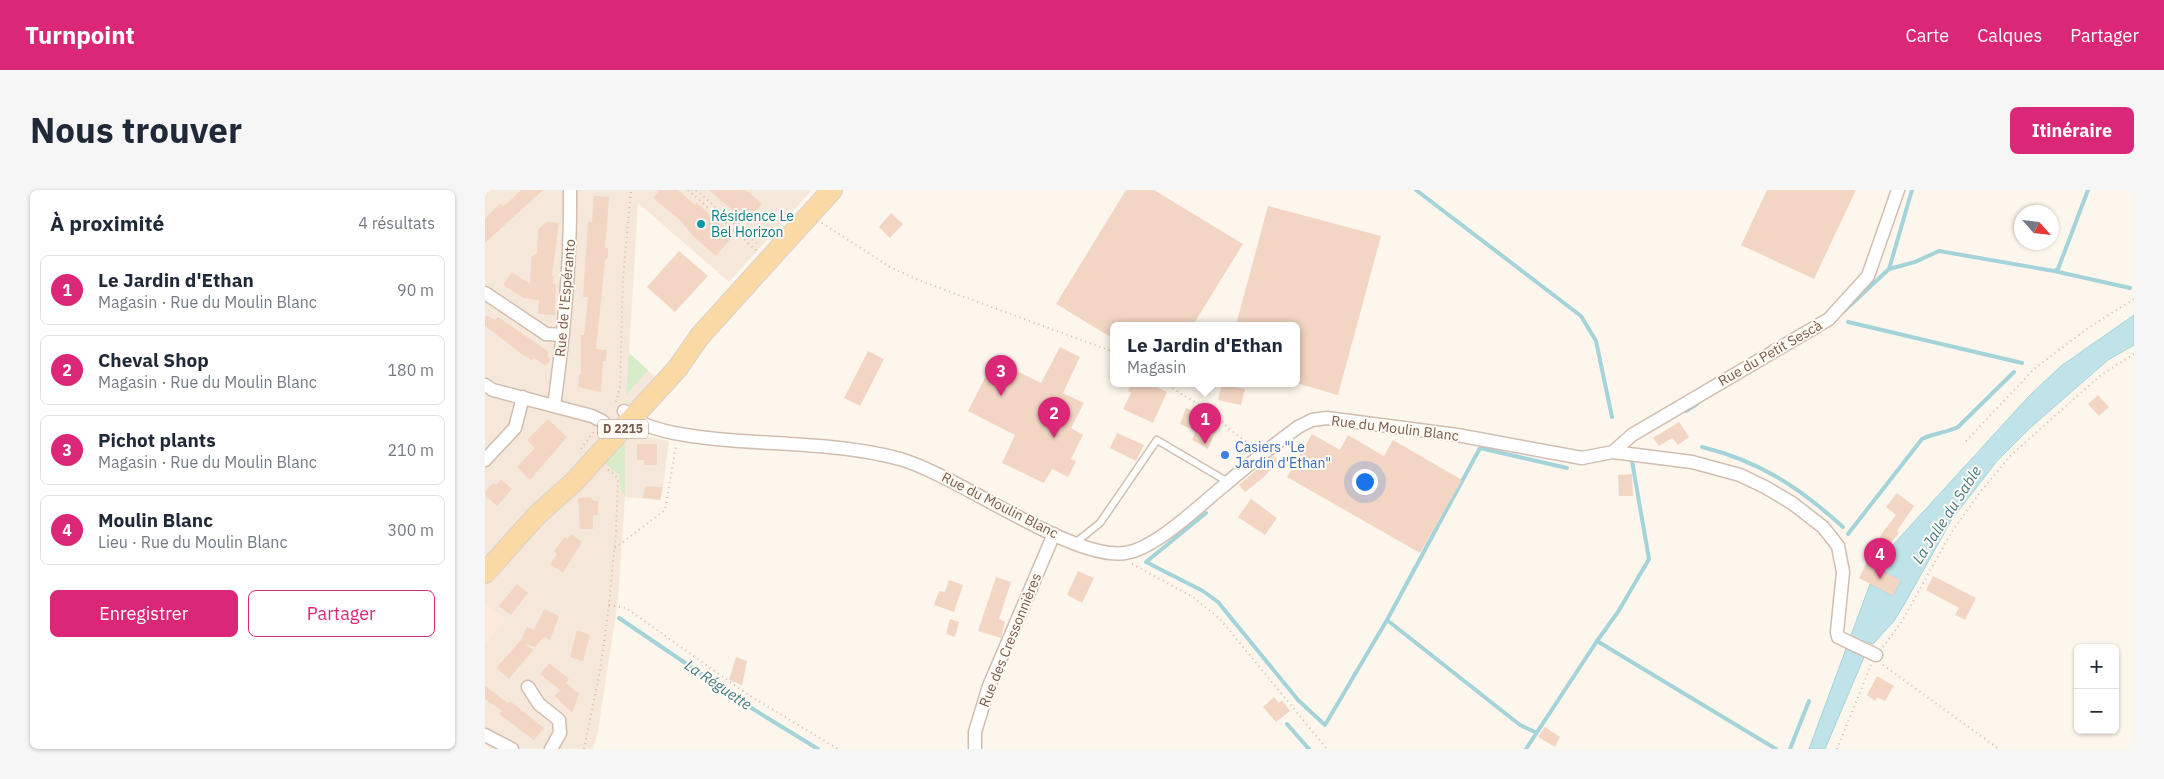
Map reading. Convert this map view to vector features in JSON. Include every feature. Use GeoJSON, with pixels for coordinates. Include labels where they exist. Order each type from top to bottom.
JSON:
{"type":"FeatureCollection","features":[{"type":"Feature","properties":{"kind":"main road","name":"D 2215"},"geometry":{"type":"LineString","coordinates":[[485,573],[538,514],[574,482],[628,414],[677,369],[700,336],[832,190]]}},
{"type":"Feature","properties":{"kind":"street","name":"Rue de l'Espéranto"},"geometry":{"type":"LineString","coordinates":[[554,406],[563,335],[571,234],[570,190]]}},
{"type":"Feature","properties":{"kind":"street","name":"Rue du Petit Sescà"},"geometry":{"type":"LineString","coordinates":[[1613,452],[1631,435],[1829,318],[1868,276],[1898,190]]}},
{"type":"Feature","properties":{"kind":"street"},"geometry":{"type":"LineString","coordinates":[[485,293],[546,334],[563,335]]}},
{"type":"Feature","properties":{"kind":"street"},"geometry":{"type":"LineString","coordinates":[[485,385],[493,390],[591,416],[613,431]]}},
{"type":"Feature","properties":{"kind":"street"},"geometry":{"type":"LineString","coordinates":[[485,460],[515,428],[523,397]]}},
{"type":"Feature","properties":{"kind":"street","name":"Rue du Moulin Blanc"},"geometry":{"type":"LineString","coordinates":[[628,414],[639,423],[678,434],[761,443],[861,450],[895,458],[933,471],[1054,534],[1098,552],[1126,553],[1161,535],[1262,454],[1298,427],[1312,420],[1327,418],[1457,435],[1582,458],[1613,452],[1692,462],[1740,475],[1765,487],[1816,521],[1838,546],[1841,557],[1843,572],[1838,637],[1876,655]]}},
{"type":"Feature","properties":{"kind":"street","name":"Rue des Cressonnières"},"geometry":{"type":"LineString","coordinates":[[975,749],[975,732],[989,686],[1054,534]]}},
{"type":"Feature","properties":{"kind":"street"},"geometry":{"type":"LineString","coordinates":[[528,687],[539,704],[559,720],[560,733],[551,749]]}},
{"type":"Feature","properties":{"kind":"street"},"geometry":{"type":"LineString","coordinates":[[485,735],[512,749]]}},
{"type":"Feature","properties":{"kind":"lane"},"geometry":{"type":"LineString","coordinates":[[1075,543],[1100,523],[1157,440],[1228,482]]}},
{"type":"Feature","properties":{"kind":"path"},"geometry":{"type":"LineString","coordinates":[[620,388],[623,278],[631,190]]}},
{"type":"Feature","properties":{"kind":"path"},"geometry":{"type":"LineString","coordinates":[[688,190],[770,258]]}},
{"type":"Feature","properties":{"kind":"path"},"geometry":{"type":"LineString","coordinates":[[696,190],[770,258]]}},
{"type":"Feature","properties":{"kind":"path"},"geometry":{"type":"LineString","coordinates":[[809,215],[889,267],[918,280],[1110,351]]}},
{"type":"Feature","properties":{"kind":"path"},"geometry":{"type":"LineString","coordinates":[[1966,441],[2034,369],[2088,328],[2134,299]]}},
{"type":"Feature","properties":{"kind":"path"},"geometry":{"type":"LineString","coordinates":[[1837,749],[1876,655],[1901,623],[1951,533],[1981,491],[2011,455],[2101,374],[2134,354]]}},
{"type":"Feature","properties":{"kind":"path"},"geometry":{"type":"LineString","coordinates":[[1170,387],[1219,417],[1227,428],[1262,454]]}},
{"type":"Feature","properties":{"kind":"path"},"geometry":{"type":"LineString","coordinates":[[614,548],[665,510],[678,434]]}},
{"type":"Feature","properties":{"kind":"path"},"geometry":{"type":"LineString","coordinates":[[584,749],[600,671],[609,605],[619,486]]}},
{"type":"Feature","properties":{"kind":"path"},"geometry":{"type":"LineString","coordinates":[[1126,553],[1131,564],[1193,597],[1220,620],[1327,749]]}},
{"type":"Feature","properties":{"kind":"path"},"geometry":{"type":"LineString","coordinates":[[609,605],[626,608],[747,694],[838,749]]}},
{"type":"Feature","properties":{"kind":"path"},"geometry":{"type":"LineString","coordinates":[[1876,655],[1890,670],[1999,749]]}},
{"type":"Feature","properties":{"kind":"shaded area"},"geometry":{"type":"Polygon","coordinates":[[[485,190],[812,190],[729,282],[638,203],[629,353],[668,389],[644,415],[642,435],[669,441],[661,500],[625,497],[618,600],[598,731],[593,749],[485,749],[485,190]]]}},
{"type":"Feature","properties":{"kind":"shaded area"},"geometry":{"type":"Polygon","coordinates":[[[485,603],[506,620],[485,644],[485,603]]]}},
{"type":"Feature","properties":{"kind":"green space"},"geometry":{"type":"Polygon","coordinates":[[[629,353],[648,370],[626,395],[629,353]]]}},
{"type":"Feature","properties":{"kind":"green space"},"geometry":{"type":"Polygon","coordinates":[[[625,435],[625,496],[621,491],[619,475],[603,462],[625,435]]]}},
{"type":"Feature","properties":{"kind":"water","name":"La Jalle du Sable"},"geometry":{"type":"Polygon","coordinates":[[[2134,315],[2134,345],[2108,360],[2030,428],[1997,461],[1952,519],[1894,621],[1873,644],[1870,643],[1825,749],[1809,749],[1870,584],[1893,596],[1901,581],[1879,569],[1892,546],[2029,396],[2061,366],[2134,315]]]}},
{"type":"Feature","properties":{"kind":"building"},"geometry":{"type":"Polygon","coordinates":[[[521,190],[543,190],[485,243],[485,218],[500,204],[503,206],[506,204],[521,190]]]}},
{"type":"Feature","properties":{"kind":"building","name":"Résidence Le Bel Horizon"},"geometry":{"type":"Polygon","coordinates":[[[660,190],[678,190],[695,205],[697,203],[733,236],[716,256],[693,236],[680,220],[653,198],[660,190]]]}},
{"type":"Feature","properties":{"kind":"building"},"geometry":{"type":"Polygon","coordinates":[[[709,190],[746,190],[762,204],[746,222],[709,190]]]}},
{"type":"Feature","properties":{"kind":"building"},"geometry":{"type":"Polygon","coordinates":[[[1126,190],[1154,190],[1243,244],[1195,322],[1110,322],[1110,337],[1056,304],[1126,190]]]}},
{"type":"Feature","properties":{"kind":"building"},"geometry":{"type":"Polygon","coordinates":[[[1767,190],[1856,190],[1814,279],[1741,245],[1767,190]]]}},
{"type":"Feature","properties":{"kind":"building"},"geometry":{"type":"Polygon","coordinates":[[[594,196],[609,197],[605,248],[608,248],[608,257],[605,260],[596,349],[607,350],[606,361],[603,361],[601,392],[578,387],[579,374],[581,374],[581,335],[584,335],[588,297],[583,297],[588,222],[592,222],[594,196]]]}},
{"type":"Feature","properties":{"kind":"building"},"geometry":{"type":"Polygon","coordinates":[[[1268,206],[1381,236],[1338,395],[1300,384],[1300,322],[1237,322],[1268,206]]]}},
{"type":"Feature","properties":{"kind":"building"},"geometry":{"type":"Polygon","coordinates":[[[891,213],[903,224],[890,238],[879,227],[891,213]]]}},
{"type":"Feature","properties":{"kind":"building"},"geometry":{"type":"Polygon","coordinates":[[[546,222],[559,223],[552,275],[554,276],[553,284],[556,284],[555,315],[538,314],[539,300],[523,298],[503,285],[512,272],[530,284],[531,257],[537,253],[538,230],[546,222]]]}},
{"type":"Feature","properties":{"kind":"building"},"geometry":{"type":"Polygon","coordinates":[[[679,251],[708,276],[675,312],[647,287],[679,251]]]}},
{"type":"Feature","properties":{"kind":"building"},"geometry":{"type":"Polygon","coordinates":[[[485,315],[496,320],[498,317],[549,352],[547,356],[551,359],[546,366],[534,358],[532,360],[523,355],[485,326],[485,315]]]}},
{"type":"Feature","properties":{"kind":"building"},"geometry":{"type":"Polygon","coordinates":[[[1060,347],[1080,357],[1063,393],[1084,403],[1071,428],[1083,435],[1071,459],[1076,461],[1068,477],[1052,469],[1044,483],[1002,463],[1015,435],[968,411],[994,360],[1041,383],[1060,347]]]}},
{"type":"Feature","properties":{"kind":"building"},"geometry":{"type":"Polygon","coordinates":[[[868,351],[884,359],[860,406],[844,398],[868,351]]]}},
{"type":"Feature","properties":{"kind":"building"},"geometry":{"type":"Polygon","coordinates":[[[1130,387],[1156,387],[1167,392],[1153,423],[1123,409],[1131,393],[1128,391],[1130,387]]]}},
{"type":"Feature","properties":{"kind":"building"},"geometry":{"type":"Polygon","coordinates":[[[1221,387],[1245,389],[1241,405],[1218,400],[1221,387]]]}},
{"type":"Feature","properties":{"kind":"building"},"geometry":{"type":"Polygon","coordinates":[[[2098,395],[2109,407],[2099,416],[2088,404],[2098,395]]]}},
{"type":"Feature","properties":{"kind":"building"},"geometry":{"type":"Polygon","coordinates":[[[1186,408],[1219,422],[1208,449],[1192,440],[1196,431],[1180,424],[1186,408]]]}},
{"type":"Feature","properties":{"kind":"building"},"geometry":{"type":"Polygon","coordinates":[[[548,419],[567,437],[530,480],[517,467],[535,448],[527,440],[548,419]]]}},
{"type":"Feature","properties":{"kind":"building"},"geometry":{"type":"Polygon","coordinates":[[[1679,422],[1689,437],[1678,445],[1672,438],[1659,446],[1653,438],[1679,422]]]}},
{"type":"Feature","properties":{"kind":"building"},"geometry":{"type":"Polygon","coordinates":[[[1117,433],[1144,445],[1136,461],[1110,448],[1117,433]]]}},
{"type":"Feature","properties":{"kind":"building"},"geometry":{"type":"Polygon","coordinates":[[[1312,434],[1340,450],[1348,435],[1384,456],[1393,440],[1462,480],[1420,553],[1287,477],[1312,434]]]}},
{"type":"Feature","properties":{"kind":"building"},"geometry":{"type":"Polygon","coordinates":[[[637,444],[657,444],[657,465],[644,465],[644,460],[637,460],[637,444]]]}},
{"type":"Feature","properties":{"kind":"building"},"geometry":{"type":"Polygon","coordinates":[[[1273,456],[1278,461],[1264,477],[1245,492],[1239,485],[1273,456]]]}},
{"type":"Feature","properties":{"kind":"building"},"geometry":{"type":"Polygon","coordinates":[[[1632,474],[1633,496],[1619,496],[1618,475],[1632,474]]]}},
{"type":"Feature","properties":{"kind":"building"},"geometry":{"type":"Polygon","coordinates":[[[501,479],[512,489],[497,506],[485,495],[485,492],[493,483],[496,485],[501,479]]]}},
{"type":"Feature","properties":{"kind":"building"},"geometry":{"type":"Polygon","coordinates":[[[645,486],[663,487],[660,500],[643,498],[645,486]]]}},
{"type":"Feature","properties":{"kind":"building"},"geometry":{"type":"Polygon","coordinates":[[[1897,493],[1914,506],[1897,531],[1899,533],[1890,544],[1877,569],[1901,580],[1893,596],[1859,578],[1882,533],[1896,515],[1886,507],[1897,493]]]}},
{"type":"Feature","properties":{"kind":"building"},"geometry":{"type":"Polygon","coordinates":[[[591,497],[592,500],[598,501],[598,515],[593,515],[593,529],[580,529],[578,498],[591,497]]]}},
{"type":"Feature","properties":{"kind":"building"},"geometry":{"type":"Polygon","coordinates":[[[1251,499],[1277,518],[1265,535],[1238,517],[1251,499]]]}},
{"type":"Feature","properties":{"kind":"building"},"geometry":{"type":"Polygon","coordinates":[[[571,534],[582,542],[563,573],[550,564],[557,554],[554,551],[565,537],[568,539],[571,534]]]}},
{"type":"Feature","properties":{"kind":"building"},"geometry":{"type":"Polygon","coordinates":[[[1078,571],[1094,578],[1082,603],[1067,595],[1078,571]]]}},
{"type":"Feature","properties":{"kind":"building"},"geometry":{"type":"Polygon","coordinates":[[[1933,576],[1976,598],[1965,620],[1955,615],[1959,608],[1926,590],[1933,576]]]}},
{"type":"Feature","properties":{"kind":"building"},"geometry":{"type":"Polygon","coordinates":[[[996,577],[1011,582],[999,619],[1005,622],[1001,638],[978,631],[996,577]]]}},
{"type":"Feature","properties":{"kind":"building"},"geometry":{"type":"Polygon","coordinates":[[[949,580],[963,585],[954,612],[934,605],[939,591],[945,592],[949,580]]]}},
{"type":"Feature","properties":{"kind":"building"},"geometry":{"type":"Polygon","coordinates":[[[517,584],[528,593],[511,615],[499,606],[517,584]]]}},
{"type":"Feature","properties":{"kind":"building"},"geometry":{"type":"Polygon","coordinates":[[[544,609],[559,616],[550,640],[544,637],[535,647],[525,644],[533,650],[509,679],[496,668],[521,640],[527,627],[534,630],[544,609]]]}},
{"type":"Feature","properties":{"kind":"building"},"geometry":{"type":"Polygon","coordinates":[[[950,619],[959,622],[955,637],[946,634],[950,619]]]}},
{"type":"Feature","properties":{"kind":"building"},"geometry":{"type":"Polygon","coordinates":[[[577,630],[590,635],[583,661],[570,657],[577,630]]]}},
{"type":"Feature","properties":{"kind":"building"},"geometry":{"type":"Polygon","coordinates":[[[736,657],[747,661],[742,685],[729,680],[736,657]]]}},
{"type":"Feature","properties":{"kind":"building"},"geometry":{"type":"Polygon","coordinates":[[[549,663],[569,679],[560,690],[540,674],[549,663]]]}},
{"type":"Feature","properties":{"kind":"building"},"geometry":{"type":"Polygon","coordinates":[[[1877,676],[1894,686],[1885,701],[1877,697],[1875,701],[1867,695],[1877,676]]]}},
{"type":"Feature","properties":{"kind":"building"},"geometry":{"type":"Polygon","coordinates":[[[566,683],[579,694],[572,713],[555,696],[566,683]]]}},
{"type":"Feature","properties":{"kind":"building"},"geometry":{"type":"Polygon","coordinates":[[[485,686],[508,703],[510,701],[544,728],[534,740],[499,714],[502,711],[485,699],[485,686]]]}},
{"type":"Feature","properties":{"kind":"building"},"geometry":{"type":"Polygon","coordinates":[[[1274,697],[1279,703],[1282,700],[1290,711],[1276,722],[1263,707],[1274,697]]]}},
{"type":"Feature","properties":{"kind":"building"},"geometry":{"type":"Polygon","coordinates":[[[1545,727],[1560,737],[1555,747],[1538,737],[1545,727]]]}},
{"type":"Feature","properties":{"kind":"waterway"},"geometry":{"type":"LineString","coordinates":[[1416,190],[1581,316],[1596,341],[1612,417]]}},
{"type":"Feature","properties":{"kind":"waterway"},"geometry":{"type":"LineString","coordinates":[[1889,269],[1912,190]]}},
{"type":"Feature","properties":{"kind":"waterway"},"geometry":{"type":"LineString","coordinates":[[1843,312],[1889,269],[1915,262],[1939,251],[2054,271],[2058,269],[2088,190]]}},
{"type":"Feature","properties":{"kind":"waterway"},"geometry":{"type":"LineString","coordinates":[[2054,271],[2130,288]]}},
{"type":"Feature","properties":{"kind":"waterway"},"geometry":{"type":"LineString","coordinates":[[1848,322],[2022,363]]}},
{"type":"Feature","properties":{"kind":"waterway"},"geometry":{"type":"LineString","coordinates":[[1848,534],[1922,439],[1958,427],[2014,372]]}},
{"type":"Feature","properties":{"kind":"waterway"},"geometry":{"type":"LineString","coordinates":[[1686,411],[1697,404]]}},
{"type":"Feature","properties":{"kind":"waterway"},"geometry":{"type":"LineString","coordinates":[[1702,447],[1742,460],[1777,477],[1810,500],[1843,527]]}},
{"type":"Feature","properties":{"kind":"waterway"},"geometry":{"type":"LineString","coordinates":[[1387,620],[1480,448],[1567,468]]}},
{"type":"Feature","properties":{"kind":"waterway"},"geometry":{"type":"LineString","coordinates":[[1597,641],[1618,612],[1649,559],[1632,461]]}},
{"type":"Feature","properties":{"kind":"waterway"},"geometry":{"type":"LineString","coordinates":[[1206,513],[1146,562],[1203,591],[1218,602],[1298,700],[1325,725],[1387,620],[1520,725],[1535,732]]}},
{"type":"Feature","properties":{"kind":"waterway","name":"La Réguette"},"geometry":{"type":"LineString","coordinates":[[619,618],[753,709],[818,749]]}},
{"type":"Feature","properties":{"kind":"waterway"},"geometry":{"type":"LineString","coordinates":[[1526,749],[1597,641],[1776,749]]}},
{"type":"Feature","properties":{"kind":"waterway"},"geometry":{"type":"LineString","coordinates":[[1790,749],[1809,701]]}},
{"type":"Feature","properties":{"kind":"waterway"},"geometry":{"type":"LineString","coordinates":[[1287,724],[1309,749]]}},
{"type":"Feature","properties":{"kind":"place","name":"Résidence Le Bel Horizon"},"geometry":{"type":"Point","coordinates":[701,224]}},
{"type":"Feature","properties":{"kind":"place","name":"Pichot plants"},"geometry":{"type":"Point","coordinates":[1001,396]}},
{"type":"Feature","properties":{"kind":"place","name":"Cheval Shop"},"geometry":{"type":"Point","coordinates":[1054,438]}},
{"type":"Feature","properties":{"kind":"place","name":"Le Jardin d'Ethan"},"geometry":{"type":"Point","coordinates":[1205,444]}},
{"type":"Feature","properties":{"kind":"place","name":"Casiers \"Le Jardin d'Ethan\""},"geometry":{"type":"Point","coordinates":[1225,455]}},
{"type":"Feature","properties":{"kind":"place","name":"Moulin Blanc"},"geometry":{"type":"Point","coordinates":[1880,579]}}]}
